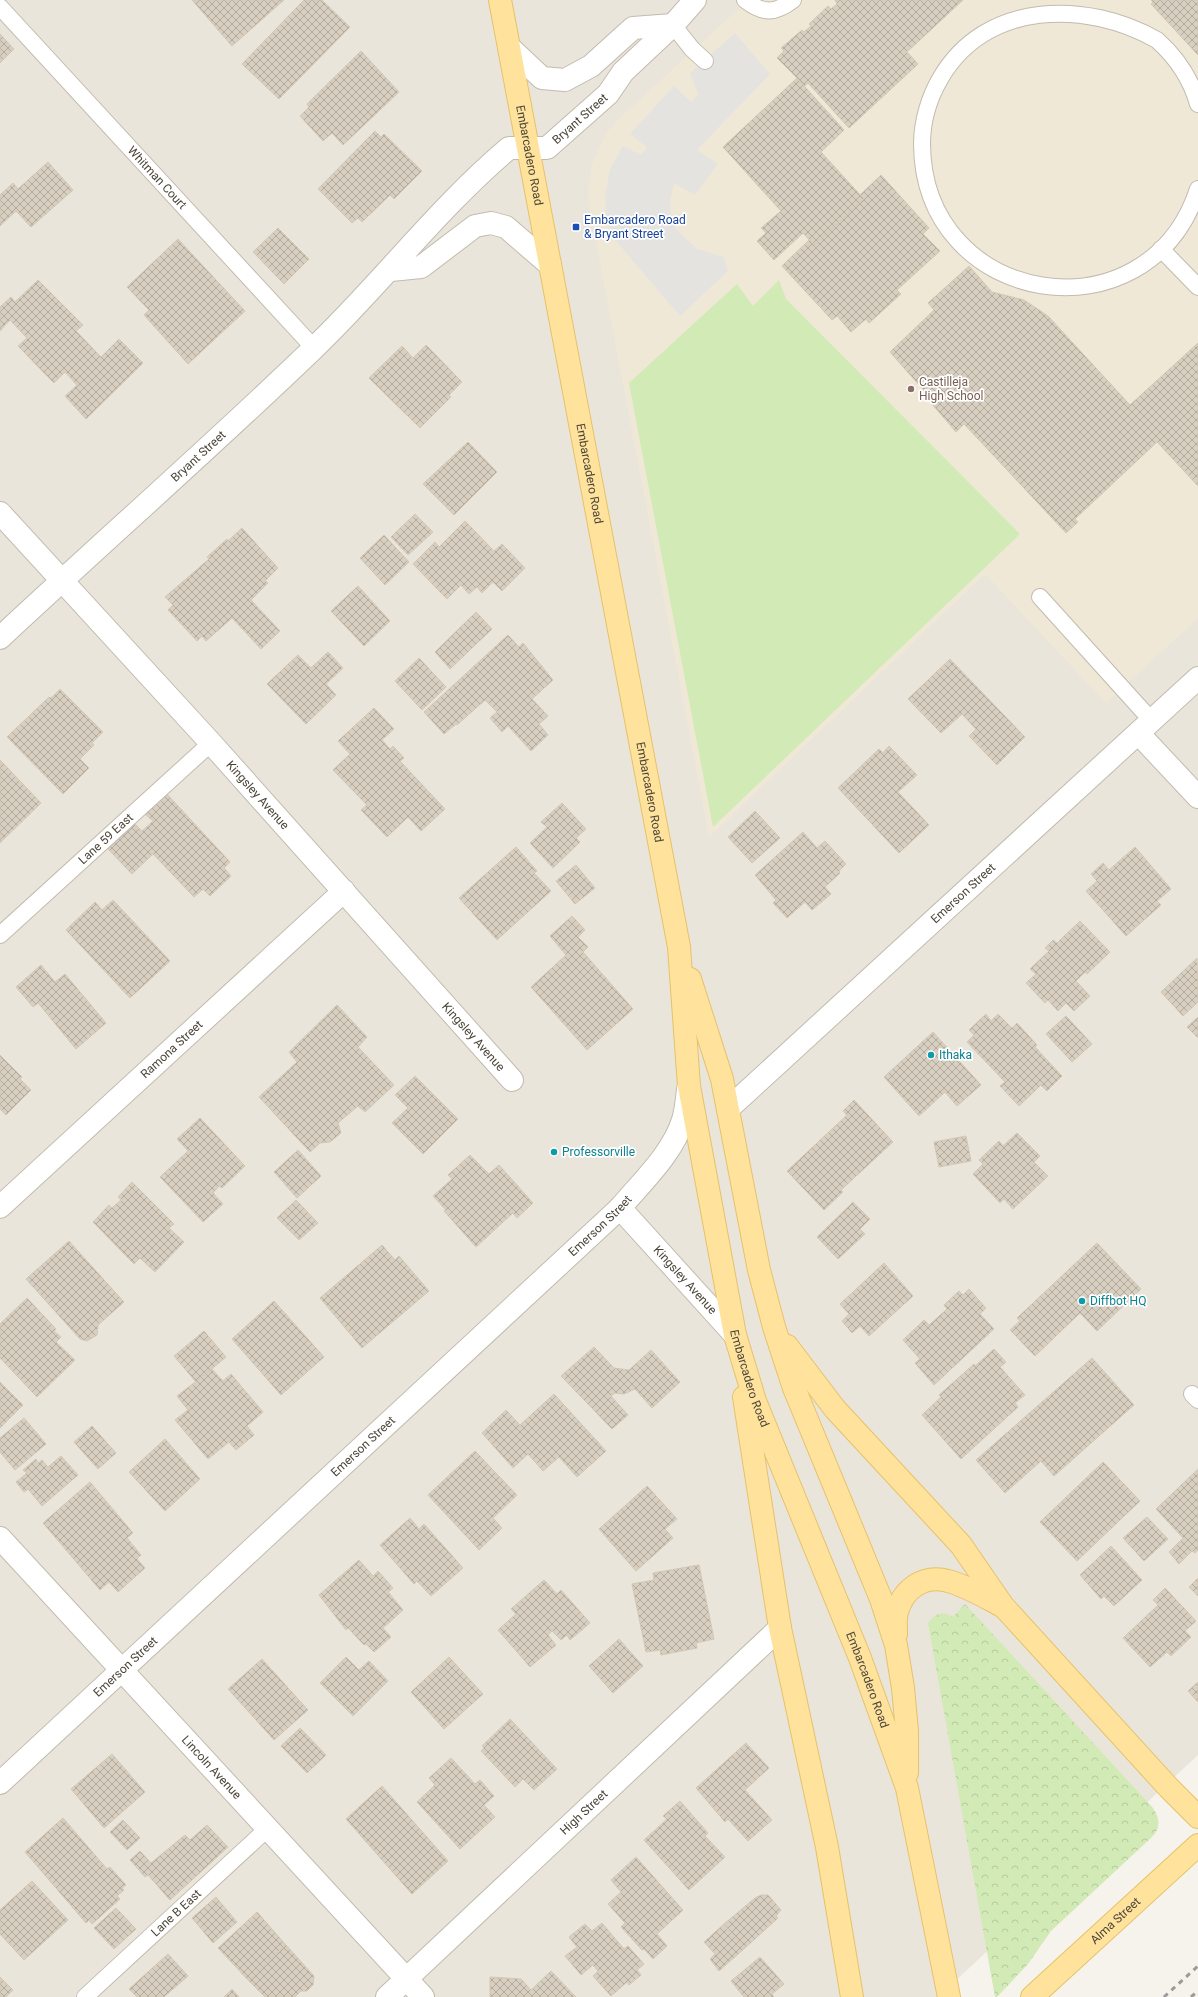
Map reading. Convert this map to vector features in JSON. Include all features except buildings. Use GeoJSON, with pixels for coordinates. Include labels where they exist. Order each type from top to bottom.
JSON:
{"type":"FeatureCollection","features":[{"type":"Feature","properties":{"kind":"main road","name":"Embarcadero Road"},"geometry":{"type":"LineString","coordinates":[[500,0],[679,947],[689,1086],[735,1335],[755,1401],[860,1658],[908,1788],[949,1997]]}},
{"type":"Feature","properties":{"kind":"main road","name":"Embarcadero Road"},"geometry":{"type":"LineString","coordinates":[[679,947],[722,1079],[759,1270],[774,1327],[794,1388],[881,1599],[896,1645],[903,1688],[906,1723],[908,1788]]}},
{"type":"Feature","properties":{"kind":"main road"},"geometry":{"type":"LineString","coordinates":[[774,1327],[794,1357],[835,1409],[961,1545],[1003,1606],[1169,1788],[1198,1817]]}},
{"type":"Feature","properties":{"kind":"main road"},"geometry":{"type":"LineString","coordinates":[[735,1335],[780,1628],[827,1847],[852,1997]]}},
{"type":"Feature","properties":{"kind":"main road"},"geometry":{"type":"LineString","coordinates":[[896,1645],[896,1614],[901,1598],[914,1585],[930,1579],[948,1581],[1003,1606]]}},
{"type":"Feature","properties":{"kind":"main road","name":"Alma Street"},"geometry":{"type":"LineString","coordinates":[[1032,1997],[1198,1845]]}},
{"type":"Feature","properties":{"kind":"street","name":"Bryant Street"},"geometry":{"type":"LineString","coordinates":[[0,638],[314,348],[391,270],[449,203],[481,172],[509,148],[547,148],[608,94],[623,72],[673,25],[695,0]]}},
{"type":"Feature","properties":{"kind":"street"},"geometry":{"type":"LineString","coordinates":[[509,47],[542,78],[565,80],[591,66],[633,28],[673,25]]}},
{"type":"Feature","properties":{"kind":"street"},"geometry":{"type":"LineString","coordinates":[[391,270],[421,267],[475,226],[491,223],[506,227],[550,265]]}},
{"type":"Feature","properties":{"kind":"street","name":"Kingsley Avenue"},"geometry":{"type":"LineString","coordinates":[[0,513],[211,743],[512,1080]]}},
{"type":"Feature","properties":{"kind":"street","name":"Emerson Street"},"geometry":{"type":"LineString","coordinates":[[728,1109],[1198,678]]}},
{"type":"Feature","properties":{"kind":"street"},"geometry":{"type":"LineString","coordinates":[[1146,727],[1198,797]]}},
{"type":"Feature","properties":{"kind":"street","name":"Ramona Street"},"geometry":{"type":"LineString","coordinates":[[0,1207],[344,891]]}},
{"type":"Feature","properties":{"kind":"street","name":"Emerson Street"},"geometry":{"type":"LineString","coordinates":[[0,1783],[620,1208],[666,1153],[676,1136],[683,1120],[689,1086]]}},
{"type":"Feature","properties":{"kind":"street","name":"Kingsley Avenue"},"geometry":{"type":"LineString","coordinates":[[620,1208],[735,1335]]}},
{"type":"Feature","properties":{"kind":"street","name":"Lincoln Avenue"},"geometry":{"type":"LineString","coordinates":[[0,1538],[423,1997]]}},
{"type":"Feature","properties":{"kind":"street","name":"High Street"},"geometry":{"type":"LineString","coordinates":[[387,1997],[780,1628]]}},
{"type":"Feature","properties":{"kind":"lane"},"geometry":{"type":"LineString","coordinates":[[745,0],[754,7],[770,12],[786,6],[793,0]]}},
{"type":"Feature","properties":{"kind":"lane"},"geometry":{"type":"LineString","coordinates":[[1198,104],[1196,95],[1183,70],[1166,48],[1145,30],[1120,16],[1101,10],[1066,4],[1039,6],[1012,14],[987,26],[971,39],[947,65],[934,90],[925,116],[922,143],[924,171],[931,198],[944,223],[961,245],[982,263],[1006,277],[1033,285],[1060,289],[1081,287],[1115,279],[1140,266],[1161,249],[1180,228],[1193,204],[1198,189]]}},
{"type":"Feature","properties":{"kind":"lane","name":"Whitman Court"},"geometry":{"type":"LineString","coordinates":[[0,7],[314,348]]}},
{"type":"Feature","properties":{"kind":"lane"},"geometry":{"type":"LineString","coordinates":[[673,25],[705,61]]}},
{"type":"Feature","properties":{"kind":"lane"},"geometry":{"type":"LineString","coordinates":[[1161,249],[1198,287]]}},
{"type":"Feature","properties":{"kind":"lane"},"geometry":{"type":"LineString","coordinates":[[1040,597],[1146,727]]}},
{"type":"Feature","properties":{"kind":"lane","name":"Lane 59 East"},"geometry":{"type":"LineString","coordinates":[[0,934],[211,743]]}},
{"type":"Feature","properties":{"kind":"lane","name":"Lane B East"},"geometry":{"type":"LineString","coordinates":[[85,1997],[267,1829]]}},
{"type":"Feature","properties":{"kind":"shaded area"},"geometry":{"type":"Polygon","coordinates":[[[0,0],[1198,0],[1198,1755],[938,1997],[0,1997],[0,0]]]}},
{"type":"Feature","properties":{"kind":"shaded area","name":"Castilleja High School"},"geometry":{"type":"Polygon","coordinates":[[[748,0],[1198,0],[1198,618],[1106,703],[985,574],[709,837],[589,204],[589,183],[592,164],[607,132],[621,117],[748,0]]]}},
{"type":"Feature","properties":{"kind":"shaded area"},"geometry":{"type":"Polygon","coordinates":[[[735,33],[770,74],[697,150],[718,164],[695,195],[674,183],[670,201],[670,213],[676,229],[697,249],[724,257],[728,271],[680,316],[610,234],[606,217],[605,197],[610,169],[623,146],[641,155],[647,147],[630,134],[674,86],[691,102],[698,94],[690,73],[735,33]]]}},
{"type":"Feature","properties":{"kind":"green space"},"geometry":{"type":"Polygon","coordinates":[[[779,280],[786,299],[1020,534],[713,827],[629,383],[737,284],[753,306],[779,280]]]}},
{"type":"Feature","properties":{"kind":"green space"},"geometry":{"type":"Polygon","coordinates":[[[965,1604],[1153,1808],[1158,1819],[1157,1830],[1152,1837],[1051,1931],[1028,1964],[997,1997],[995,1997],[928,1623],[934,1617],[942,1613],[953,1617],[965,1604]]]}},
{"type":"Feature","properties":{"kind":"railway"},"geometry":{"type":"LineString","coordinates":[[1164,1997],[1198,1966]]}},
{"type":"Feature","properties":{"kind":"railway"},"geometry":{"type":"LineString","coordinates":[[1191,1997],[1198,1991]]}},
{"type":"Feature","properties":{"kind":"place","name":"Embarcadero Road & Bryant Street"},"geometry":{"type":"Point","coordinates":[576,227]}},
{"type":"Feature","properties":{"kind":"place","name":"Castilleja High School"},"geometry":{"type":"Point","coordinates":[911,389]}},
{"type":"Feature","properties":{"kind":"place","name":"Ithaka"},"geometry":{"type":"Point","coordinates":[931,1055]}},
{"type":"Feature","properties":{"kind":"place","name":"Professorville"},"geometry":{"type":"Point","coordinates":[554,1152]}},
{"type":"Feature","properties":{"kind":"place","name":"Diffbot HQ"},"geometry":{"type":"Point","coordinates":[1082,1301]}}]}
